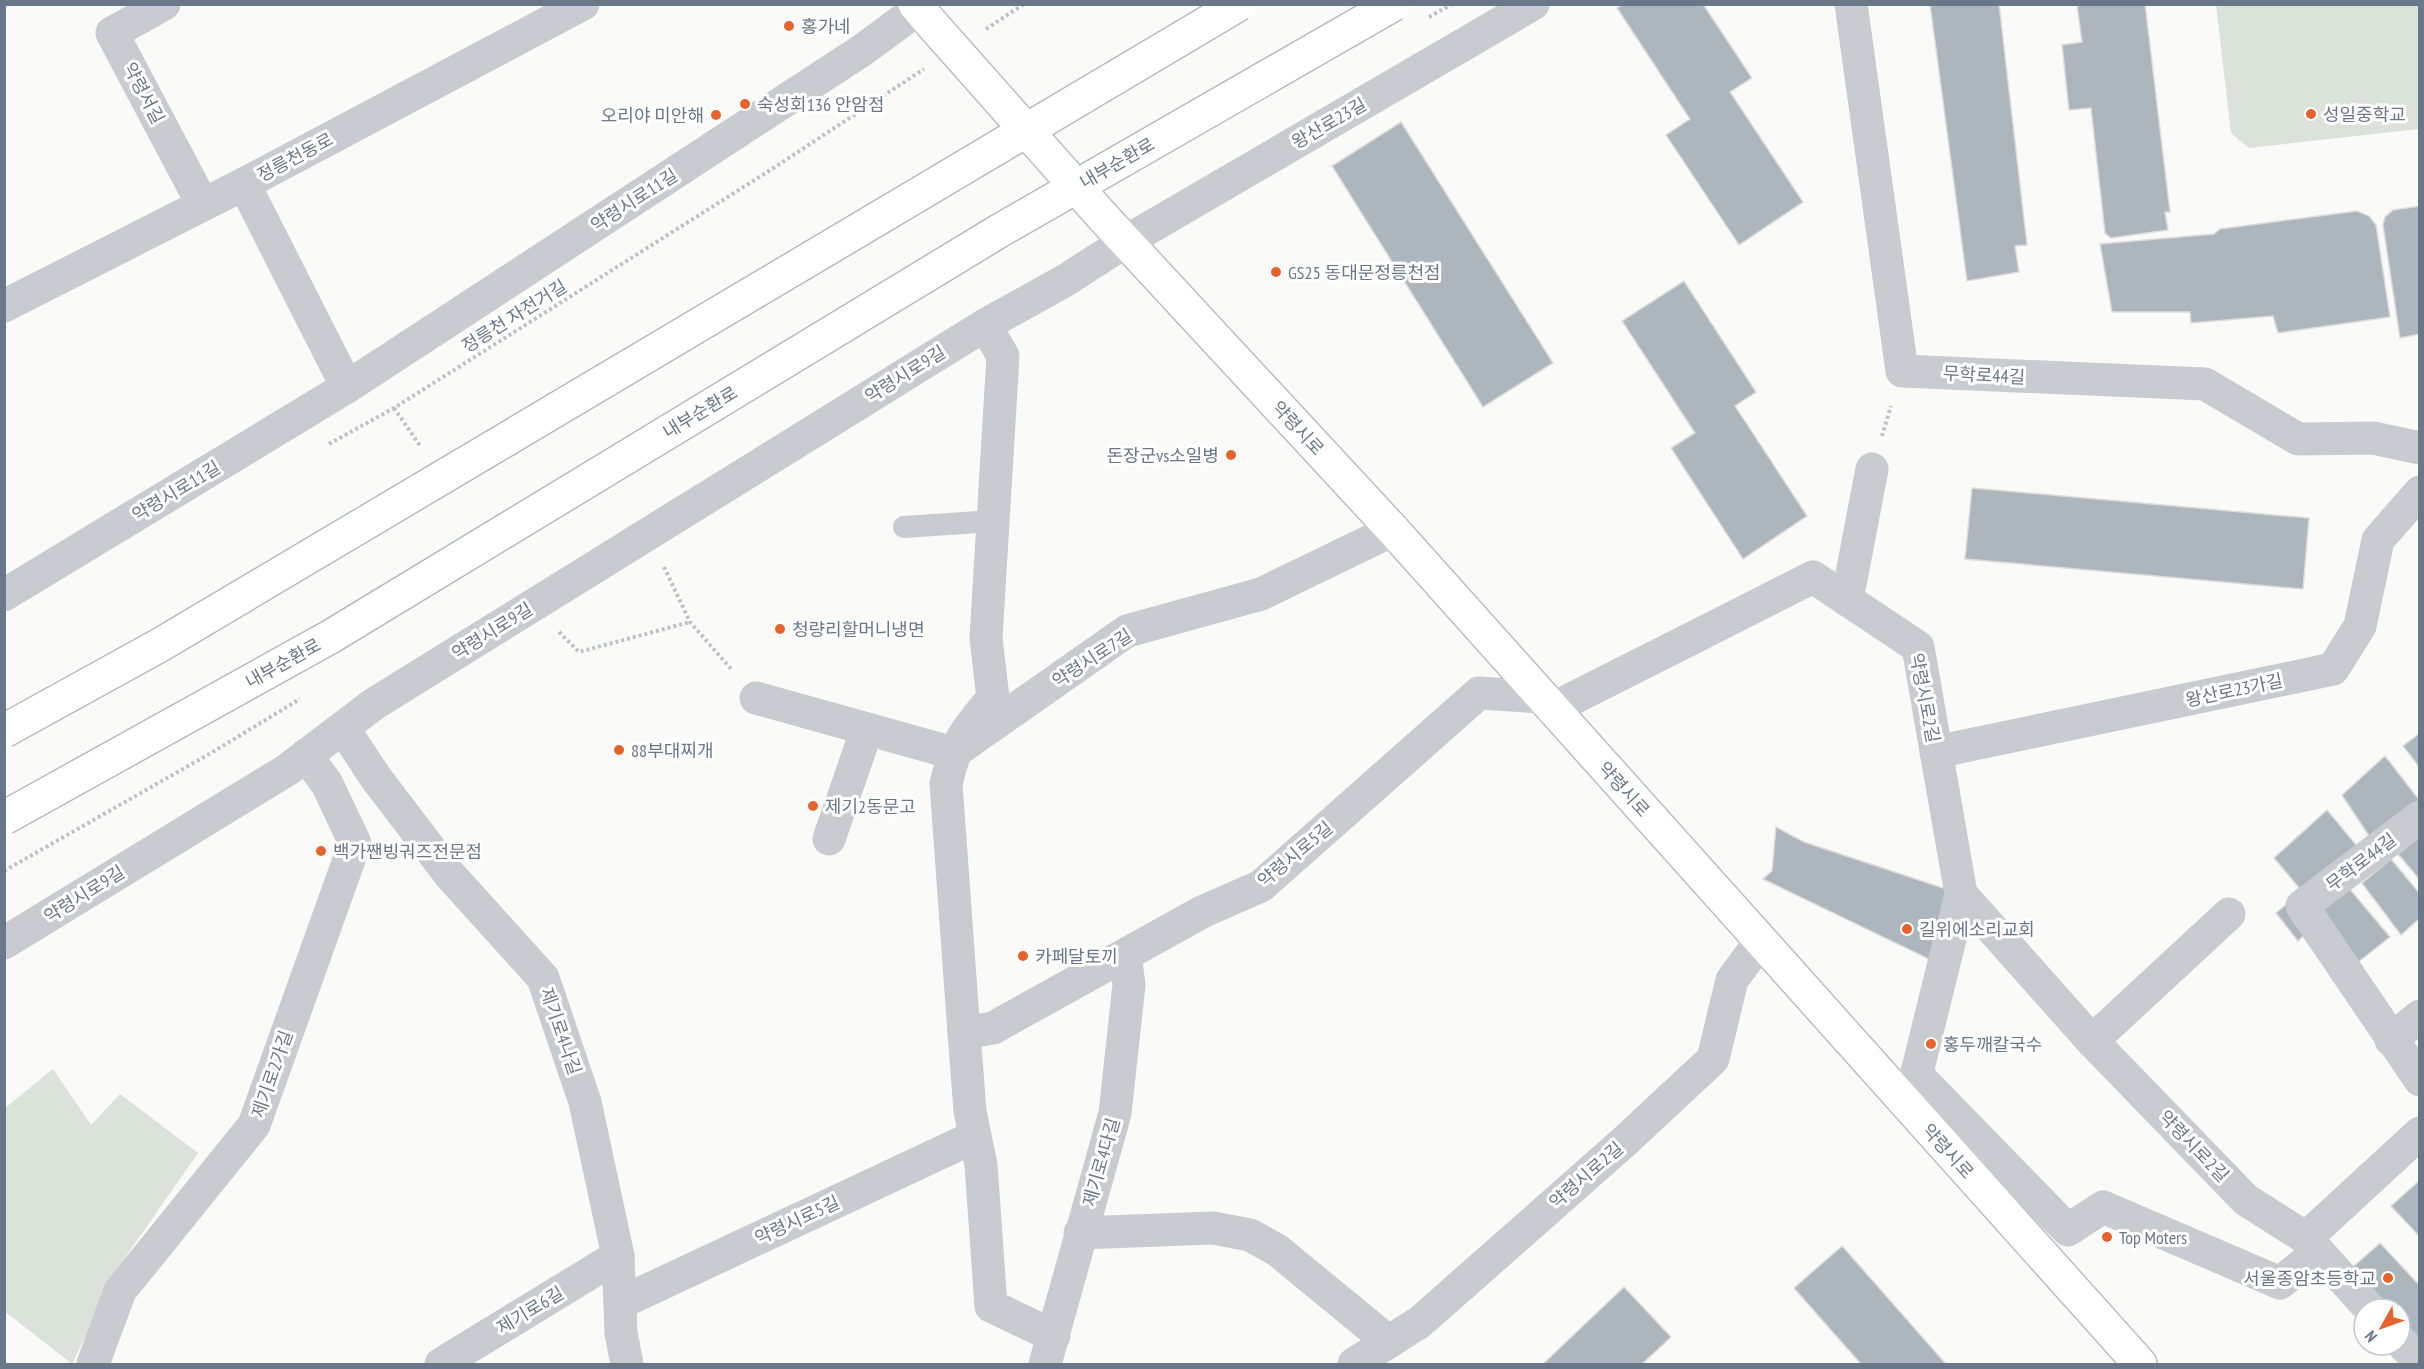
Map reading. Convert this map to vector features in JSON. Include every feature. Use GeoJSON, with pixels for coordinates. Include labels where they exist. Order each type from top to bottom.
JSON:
{"type":"FeatureCollection","features":[{"type":"Feature","properties":{"kind":"main road"},"geometry":{"type":"LineString","coordinates":[[4,731],[190,628],[1239,4]]}},
{"type":"Feature","properties":{"kind":"main road","name":"내부순환로"},"geometry":{"type":"LineString","coordinates":[[4,818],[330,637],[999,231],[1394,4]]}},
{"type":"Feature","properties":{"kind":"main road","name":"약령시로"},"geometry":{"type":"LineString","coordinates":[[921,12],[1125,242],[1393,530],[2140,1365]]}},
{"type":"Feature","properties":{"kind":"street","name":"약령서길"},"geometry":{"type":"LineString","coordinates":[[164,4],[112,33],[203,205]]}},
{"type":"Feature","properties":{"kind":"street","name":"정릉천동로"},"geometry":{"type":"LineString","coordinates":[[4,306],[244,184],[583,4]]}},
{"type":"Feature","properties":{"kind":"street","name":"왕산로23길"},"geometry":{"type":"LineString","coordinates":[[1125,242],[1533,4]]}},
{"type":"Feature","properties":{"kind":"street"},"geometry":{"type":"LineString","coordinates":[[1851,4],[1902,371]]}},
{"type":"Feature","properties":{"kind":"street","name":"약령시로11길"},"geometry":{"type":"LineString","coordinates":[[4,595],[347,387],[921,12]]}},
{"type":"Feature","properties":{"kind":"street"},"geometry":{"type":"LineString","coordinates":[[244,184],[347,387]]}},
{"type":"Feature","properties":{"kind":"street","name":"약령시로9길"},"geometry":{"type":"LineString","coordinates":[[4,943],[287,770],[374,704],[985,325],[1066,280],[1125,242]]}},
{"type":"Feature","properties":{"kind":"street"},"geometry":{"type":"LineString","coordinates":[[985,325],[1003,356],[986,638],[993,698],[966,730],[953,753],[946,784],[970,1111],[981,1165],[991,1306],[1049,1350]]}},
{"type":"Feature","properties":{"kind":"street","name":"무학로44길"},"geometry":{"type":"LineString","coordinates":[[1902,371],[2205,384],[2298,439],[2373,438],[2420,448]]}},
{"type":"Feature","properties":{"kind":"street"},"geometry":{"type":"LineString","coordinates":[[1847,600],[1872,469]]}},
{"type":"Feature","properties":{"kind":"street","name":"왕산로23가길"},"geometry":{"type":"LineString","coordinates":[[1936,752],[2333,669],[2360,626],[2378,540],[2420,492]]}},
{"type":"Feature","properties":{"kind":"street","name":"약령시로7길"},"geometry":{"type":"LineString","coordinates":[[953,753],[1127,631],[1261,594],[1393,530]]}},
{"type":"Feature","properties":{"kind":"street","name":"약령시로2길"},"geometry":{"type":"LineString","coordinates":[[1547,703],[1813,577],[1918,647],[1960,894],[2092,1041],[2246,1200],[2312,1245],[2359,1297]]}},
{"type":"Feature","properties":{"kind":"street","name":"약령시로5길"},"geometry":{"type":"LineString","coordinates":[[964,1033],[993,1028],[1202,912],[1261,886],[1479,693],[1547,703]]}},
{"type":"Feature","properties":{"kind":"street"},"geometry":{"type":"LineString","coordinates":[[756,698],[953,753]]}},
{"type":"Feature","properties":{"kind":"street","name":"제기로4나길"},"geometry":{"type":"LineString","coordinates":[[343,728],[376,778],[450,876],[543,978],[585,1102],[618,1256],[621,1333],[627,1365]]}},
{"type":"Feature","properties":{"kind":"street"},"geometry":{"type":"LineString","coordinates":[[829,839],[867,729]]}},
{"type":"Feature","properties":{"kind":"street","name":"제기로2가길"},"geometry":{"type":"LineString","coordinates":[[93,1365],[120,1291],[254,1125],[355,843],[327,784],[306,755]]}},
{"type":"Feature","properties":{"kind":"street","name":"무학로44길"},"geometry":{"type":"LineString","coordinates":[[2391,1040],[2302,906],[2420,817]]}},
{"type":"Feature","properties":{"kind":"street"},"geometry":{"type":"LineString","coordinates":[[1908,1107],[1960,894]]}},
{"type":"Feature","properties":{"kind":"street"},"geometry":{"type":"LineString","coordinates":[[2092,1041],[2229,914]]}},
{"type":"Feature","properties":{"kind":"street","name":"약령시로2길"},"geometry":{"type":"LineString","coordinates":[[1354,1365],[1420,1322],[1625,1141],[1713,1059],[1732,980],[1760,942]]}},
{"type":"Feature","properties":{"kind":"street","name":"제기로4다길"},"geometry":{"type":"LineString","coordinates":[[1049,1350],[1080,1233],[1116,1113],[1129,985],[1125,955]]}},
{"type":"Feature","properties":{"kind":"street"},"geometry":{"type":"LineString","coordinates":[[2420,1016],[2391,1040],[2420,1080]]}},
{"type":"Feature","properties":{"kind":"street","name":"약령시로"},"geometry":{"type":"LineString","coordinates":[[1916,1074],[2068,1230],[2103,1207],[2280,1283],[2312,1245]]}},
{"type":"Feature","properties":{"kind":"street"},"geometry":{"type":"LineString","coordinates":[[2312,1245],[2420,1133]]}},
{"type":"Feature","properties":{"kind":"street","name":"약령시로5길"},"geometry":{"type":"LineString","coordinates":[[620,1303],[974,1137]]}},
{"type":"Feature","properties":{"kind":"street"},"geometry":{"type":"LineString","coordinates":[[1080,1233],[1213,1228],[1250,1235],[1277,1250],[1389,1342]]}},
{"type":"Feature","properties":{"kind":"street","name":"제기로6길"},"geometry":{"type":"LineString","coordinates":[[441,1365],[618,1256]]}},
{"type":"Feature","properties":{"kind":"lane"},"geometry":{"type":"LineString","coordinates":[[904,527],[993,521]]}},
{"type":"Feature","properties":{"kind":"path"},"geometry":{"type":"LineString","coordinates":[[984,30],[1024,4]]}},
{"type":"Feature","properties":{"kind":"path","name":"정릉천 자전거길"},"geometry":{"type":"LineString","coordinates":[[322,448],[394,408],[772,169],[926,68]]}},
{"type":"Feature","properties":{"kind":"path"},"geometry":{"type":"LineString","coordinates":[[1872,469],[1902,371]]}},
{"type":"Feature","properties":{"kind":"path"},"geometry":{"type":"LineString","coordinates":[[648,534],[690,622],[756,698]]}},
{"type":"Feature","properties":{"kind":"path"},"geometry":{"type":"LineString","coordinates":[[532,606],[579,652],[690,622]]}},
{"type":"Feature","properties":{"kind":"shaded area"},"geometry":{"type":"Polygon","coordinates":[[[2216,5],[2419,5],[2419,129],[2249,148],[2231,133],[2216,5]]]}},
{"type":"Feature","properties":{"kind":"shaded area"},"geometry":{"type":"Polygon","coordinates":[[[53,1069],[91,1125],[120,1094],[198,1153],[122,1262],[72,1364],[7,1313],[5,1314],[5,1108],[53,1069]]]}},
{"type":"Feature","properties":{"kind":"pier"},"geometry":{"type":"Polygon","coordinates":[[[1418,4],[170,747],[4,840],[4,668],[245,524],[1127,5],[1418,4]]]}},
{"type":"Feature","properties":{"kind":"building"},"geometry":{"type":"Polygon","coordinates":[[[1623,4],[1703,4],[1752,78],[1730,92],[1803,202],[1739,245],[1666,135],[1690,119],[1617,8],[1623,4]]]}},
{"type":"Feature","properties":{"kind":"building"},"geometry":{"type":"Polygon","coordinates":[[[1930,4],[1999,4],[2027,245],[2015,246],[2019,272],[1967,281],[1930,4]]]}},
{"type":"Feature","properties":{"kind":"building"},"geometry":{"type":"Polygon","coordinates":[[[2077,4],[2145,4],[2170,212],[2165,212],[2168,230],[2111,238],[2105,233],[2091,108],[2069,110],[2062,45],[2082,42],[2077,4]]]}},
{"type":"Feature","properties":{"kind":"building"},"geometry":{"type":"Polygon","coordinates":[[[1401,122],[1553,363],[1483,407],[1332,166],[1401,122]]]}},
{"type":"Feature","properties":{"kind":"building"},"geometry":{"type":"Polygon","coordinates":[[[2420,206],[2420,334],[2400,338],[2383,225],[2385,217],[2393,210],[2420,206]]]}},
{"type":"Feature","properties":{"kind":"building"},"geometry":{"type":"Polygon","coordinates":[[[2357,211],[2369,216],[2376,225],[2390,317],[2278,333],[2273,316],[2191,323],[2190,312],[2112,312],[2100,244],[2214,234],[2220,229],[2357,211]]]}},
{"type":"Feature","properties":{"kind":"building"},"geometry":{"type":"Polygon","coordinates":[[[1684,281],[1756,392],[1735,406],[1807,516],[1743,559],[1671,448],[1695,433],[1622,321],[1684,281]]]}},
{"type":"Feature","properties":{"kind":"building"},"geometry":{"type":"Polygon","coordinates":[[[1972,488],[2309,518],[2303,589],[1965,559],[1972,488]]]}},
{"type":"Feature","properties":{"kind":"building"},"geometry":{"type":"Polygon","coordinates":[[[2420,733],[2420,768],[2403,746],[2420,733]]]}},
{"type":"Feature","properties":{"kind":"building"},"geometry":{"type":"Polygon","coordinates":[[[2385,756],[2420,801],[2420,808],[2373,842],[2342,795],[2385,756]]]}},
{"type":"Feature","properties":{"kind":"building"},"geometry":{"type":"Polygon","coordinates":[[[2327,810],[2362,852],[2306,896],[2274,858],[2327,810]]]}},
{"type":"Feature","properties":{"kind":"building","name":"길위에소리교회"},"geometry":{"type":"Polygon","coordinates":[[[1776,827],[1804,842],[1961,894],[1937,963],[1763,879],[1772,871],[1776,827]]]}},
{"type":"Feature","properties":{"kind":"building"},"geometry":{"type":"Polygon","coordinates":[[[2420,837],[2420,880],[2398,854],[2420,837]]]}},
{"type":"Feature","properties":{"kind":"building"},"geometry":{"type":"Polygon","coordinates":[[[2391,859],[2420,894],[2420,918],[2401,935],[2362,883],[2391,859]]]}},
{"type":"Feature","properties":{"kind":"building"},"geometry":{"type":"Polygon","coordinates":[[[2348,887],[2390,937],[2357,963],[2317,912],[2348,887]]]}},
{"type":"Feature","properties":{"kind":"building"},"geometry":{"type":"Polygon","coordinates":[[[2293,899],[2312,927],[2298,941],[2276,913],[2293,899]]]}},
{"type":"Feature","properties":{"kind":"building"},"geometry":{"type":"Polygon","coordinates":[[[2420,1180],[2420,1237],[2391,1206],[2420,1180]]]}},
{"type":"Feature","properties":{"kind":"building"},"geometry":{"type":"Polygon","coordinates":[[[2380,1243],[2420,1286],[2420,1342],[2412,1333],[2412,1297],[2378,1297],[2352,1268],[2380,1243]]]}},
{"type":"Feature","properties":{"kind":"building"},"geometry":{"type":"Polygon","coordinates":[[[1842,1246],[1946,1364],[1861,1364],[1794,1288],[1842,1246]]]}},
{"type":"Feature","properties":{"kind":"building"},"geometry":{"type":"Polygon","coordinates":[[[1624,1287],[1671,1337],[1642,1364],[1543,1364],[1624,1287]]]}},
{"type":"Feature","properties":{"kind":"place","name":"홍가네"},"geometry":{"type":"Point","coordinates":[789,26]}},
{"type":"Feature","properties":{"kind":"place","name":"숙성회136 안암점"},"geometry":{"type":"Point","coordinates":[745,104]}},
{"type":"Feature","properties":{"kind":"place","name":"성일중학교"},"geometry":{"type":"Point","coordinates":[2311,114]}},
{"type":"Feature","properties":{"kind":"place","name":"오리야 미안해"},"geometry":{"type":"Point","coordinates":[716,115]}},
{"type":"Feature","properties":{"kind":"place","name":"GS25 동대문정릉천점"},"geometry":{"type":"Point","coordinates":[1276,272]}},
{"type":"Feature","properties":{"kind":"place","name":"돈장군vs소일병"},"geometry":{"type":"Point","coordinates":[1231,455]}},
{"type":"Feature","properties":{"kind":"place","name":"청량리할머니냉면"},"geometry":{"type":"Point","coordinates":[780,629]}},
{"type":"Feature","properties":{"kind":"place","name":"88부대찌개"},"geometry":{"type":"Point","coordinates":[619,750]}},
{"type":"Feature","properties":{"kind":"place","name":"제기2동문고"},"geometry":{"type":"Point","coordinates":[813,806]}},
{"type":"Feature","properties":{"kind":"place","name":"백가짼빙궈즈전문점"},"geometry":{"type":"Point","coordinates":[321,851]}},
{"type":"Feature","properties":{"kind":"place","name":"길위에소리교회"},"geometry":{"type":"Point","coordinates":[1907,929]}},
{"type":"Feature","properties":{"kind":"place","name":"카페달토끼"},"geometry":{"type":"Point","coordinates":[1023,956]}},
{"type":"Feature","properties":{"kind":"place","name":"홍두깨칼국수"},"geometry":{"type":"Point","coordinates":[1931,1044]}},
{"type":"Feature","properties":{"kind":"place","name":"Top Moters"},"geometry":{"type":"Point","coordinates":[2107,1237]}},
{"type":"Feature","properties":{"kind":"place","name":"서울종암초등학교"},"geometry":{"type":"Point","coordinates":[2388,1278]}}]}
